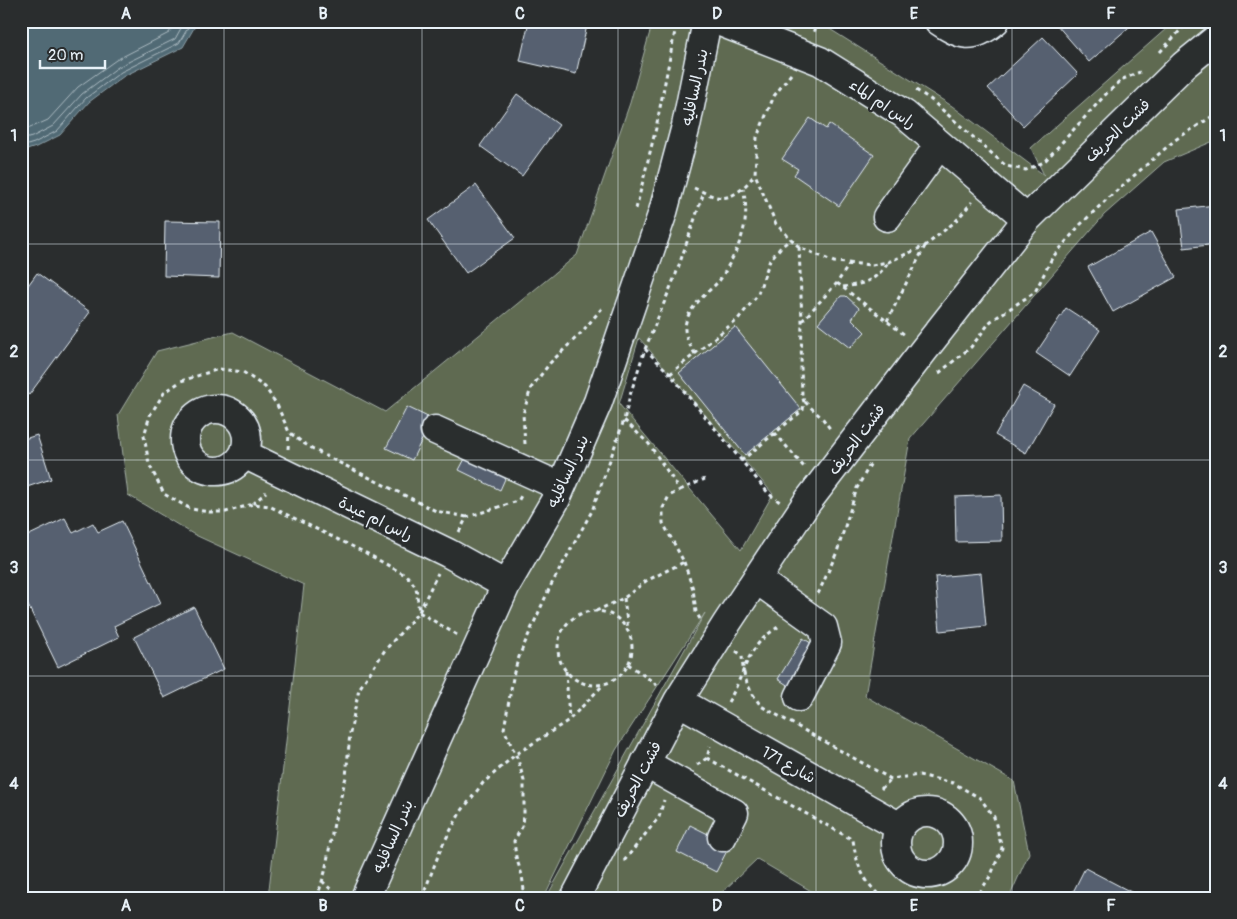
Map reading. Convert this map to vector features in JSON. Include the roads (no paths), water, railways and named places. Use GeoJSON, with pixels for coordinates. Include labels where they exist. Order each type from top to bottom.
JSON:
{"type":"FeatureCollection","features":[{"type":"Feature","properties":{"kind":"street","name":"بندر السافليه"},"geometry":{"type":"LineString","coordinates":[[365,898],[506,586],[561,487],[585,434],[609,372],[660,221],[686,126],[707,21]]}},
{"type":"Feature","properties":{"kind":"street","name":"راس ام الماء"},"geometry":{"type":"LineString","coordinates":[[718,21],[812,44],[820,62],[904,114],[1027,219]]}},
{"type":"Feature","properties":{"kind":"street"},"geometry":{"type":"LineString","coordinates":[[939,21],[953,30],[968,35],[984,31],[995,21]]}},
{"type":"Feature","properties":{"kind":"street","name":"فشت الحريف"},"geometry":{"type":"LineString","coordinates":[[575,898],[678,701],[717,638],[798,516],[846,451],[1027,219],[1184,65],[1216,39]]}},
{"type":"Feature","properties":{"kind":"street"},"geometry":{"type":"LineString","coordinates":[[887,217],[939,145]]}},
{"type":"Feature","properties":{"kind":"street"},"geometry":{"type":"LineString","coordinates":[[435,430],[561,487]]}},
{"type":"Feature","properties":{"kind":"street","name":"راس ام عبدة"},"geometry":{"type":"LineString","coordinates":[[244,454],[448,553],[506,586]]}},
{"type":"Feature","properties":{"kind":"street"},"geometry":{"type":"LineString","coordinates":[[756,579],[823,627],[827,642],[800,697]]}},
{"type":"Feature","properties":{"kind":"street","name":"شارع 171"},"geometry":{"type":"LineString","coordinates":[[678,701],[900,827]]}},
{"type":"Feature","properties":{"kind":"street"},"geometry":{"type":"LineString","coordinates":[[645,763],[734,813],[722,837]]}},
{"type":"Feature","properties":{"kind":"water"},"geometry":{"type":"Polygon","coordinates":[[[21,21],[198,21],[183,47],[124,76],[89,102],[60,135],[21,152],[21,21]]]}}]}
